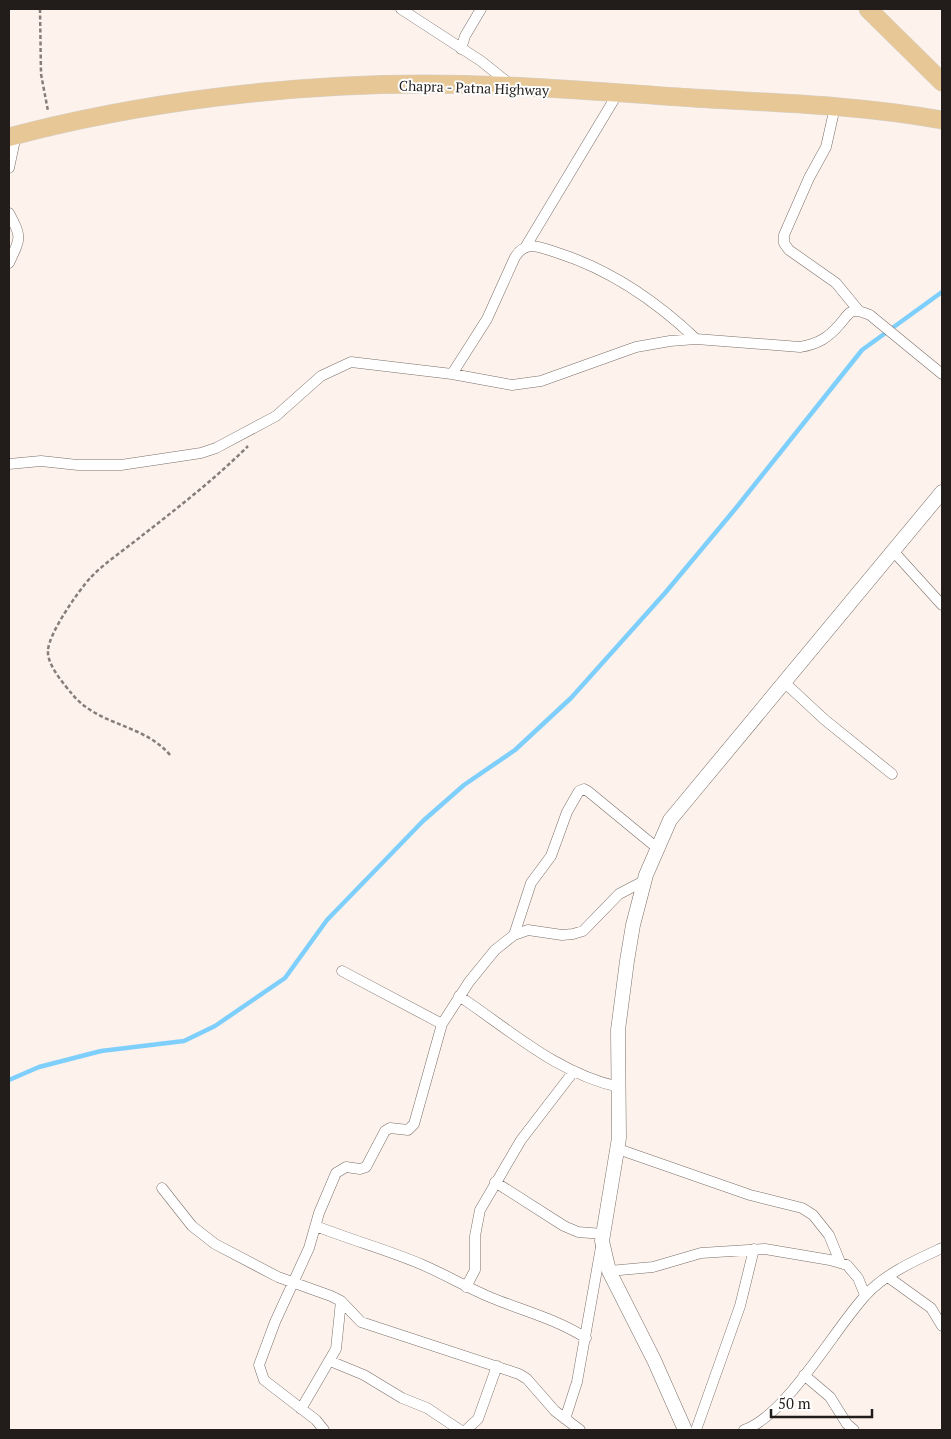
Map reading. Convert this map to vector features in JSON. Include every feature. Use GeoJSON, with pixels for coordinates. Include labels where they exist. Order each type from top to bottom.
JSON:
{"type":"FeatureCollection","features":[{"type":"Feature","properties":{"kind":"highway"},"geometry":{"type":"LineString","coordinates":[[868,9],[942,82]]}},
{"type":"Feature","properties":{"kind":"highway","name":"Chapra - Patna Highway"},"geometry":{"type":"LineString","coordinates":[[13,136],[87,118],[217,98],[328,87],[424,84],[618,93],[835,107],[942,120]]}},
{"type":"Feature","properties":{"kind":"street"},"geometry":{"type":"LineString","coordinates":[[401,9],[514,88]]}},
{"type":"Feature","properties":{"kind":"street"},"geometry":{"type":"LineString","coordinates":[[460,49],[481,9]]}},
{"type":"Feature","properties":{"kind":"street"},"geometry":{"type":"LineString","coordinates":[[452,374],[487,319],[519,250],[526,246],[618,93]]}},
{"type":"Feature","properties":{"kind":"street"},"geometry":{"type":"LineString","coordinates":[[835,107],[826,147],[788,221],[784,243],[789,250],[836,283],[859,311]]}},
{"type":"Feature","properties":{"kind":"street"},"geometry":{"type":"LineString","coordinates":[[9,168],[13,136]]}},
{"type":"Feature","properties":{"kind":"street"},"geometry":{"type":"LineString","coordinates":[[9,213],[19,230],[19,238],[9,263]]}},
{"type":"Feature","properties":{"kind":"street"},"geometry":{"type":"LineString","coordinates":[[526,246],[535,246],[578,258],[604,271],[656,304],[696,339]]}},
{"type":"Feature","properties":{"kind":"street"},"geometry":{"type":"LineString","coordinates":[[9,464],[41,461],[93,466],[121,465],[209,450],[231,442],[276,416],[321,376],[351,362],[452,374],[512,384],[529,383],[560,375],[636,347],[696,339],[800,347],[821,342],[833,332],[850,312],[859,311],[870,315],[942,374]]}},
{"type":"Feature","properties":{"kind":"street"},"geometry":{"type":"LineString","coordinates":[[565,1420],[574,1395],[586,1338],[618,1149],[618,1030],[633,925],[644,881],[657,848],[670,820],[942,492]]}},
{"type":"Feature","properties":{"kind":"street"},"geometry":{"type":"LineString","coordinates":[[894,552],[942,605]]}},
{"type":"Feature","properties":{"kind":"street"},"geometry":{"type":"LineString","coordinates":[[785,683],[825,720],[892,774]]}},
{"type":"Feature","properties":{"kind":"street"},"geometry":{"type":"LineString","coordinates":[[514,936],[531,883],[551,856],[567,812],[579,791],[584,789],[589,792],[657,848]]}},
{"type":"Feature","properties":{"kind":"street"},"geometry":{"type":"LineString","coordinates":[[324,1430],[264,1380],[259,1365],[292,1282],[309,1248],[336,1173],[346,1167],[360,1169],[366,1166],[385,1131],[390,1128],[408,1130],[414,1124],[442,1024],[459,996],[484,962],[514,936],[528,930],[562,934],[573,934],[583,931],[619,894],[644,881]]}},
{"type":"Feature","properties":{"kind":"street"},"geometry":{"type":"LineString","coordinates":[[342,971],[442,1024]]}},
{"type":"Feature","properties":{"kind":"street"},"geometry":{"type":"LineString","coordinates":[[459,996],[537,1051],[595,1082],[619,1087]]}},
{"type":"Feature","properties":{"kind":"street"},"geometry":{"type":"LineString","coordinates":[[466,1287],[475,1270],[475,1236],[480,1210],[521,1140],[574,1071]]}},
{"type":"Feature","properties":{"kind":"street"},"geometry":{"type":"LineString","coordinates":[[618,1149],[750,1195],[802,1208],[813,1215],[829,1235],[840,1262]]}},
{"type":"Feature","properties":{"kind":"street"},"geometry":{"type":"LineString","coordinates":[[495,1182],[564,1226],[578,1232],[603,1238]]}},
{"type":"Feature","properties":{"kind":"street"},"geometry":{"type":"LineString","coordinates":[[162,1188],[192,1226],[209,1239],[250,1264],[341,1301],[361,1322],[497,1366],[527,1379],[565,1420],[580,1430]]}},
{"type":"Feature","properties":{"kind":"street"},"geometry":{"type":"LineString","coordinates":[[316,1226],[340,1236],[372,1244],[422,1264],[466,1287],[508,1305],[558,1321],[586,1338]]}},
{"type":"Feature","properties":{"kind":"street"},"geometry":{"type":"LineString","coordinates":[[603,1238],[604,1257],[609,1271],[650,1351],[685,1430]]}},
{"type":"Feature","properties":{"kind":"street"},"geometry":{"type":"LineString","coordinates":[[744,1430],[769,1416],[804,1375],[865,1295],[888,1277],[942,1248]]}},
{"type":"Feature","properties":{"kind":"street"},"geometry":{"type":"LineString","coordinates":[[609,1271],[653,1267],[701,1253],[754,1249],[840,1262],[852,1270],[865,1295]]}},
{"type":"Feature","properties":{"kind":"street"},"geometry":{"type":"LineString","coordinates":[[696,1430],[740,1306],[754,1249]]}},
{"type":"Feature","properties":{"kind":"street"},"geometry":{"type":"LineString","coordinates":[[888,1277],[931,1308],[942,1326]]}},
{"type":"Feature","properties":{"kind":"street"},"geometry":{"type":"LineString","coordinates":[[301,1409],[330,1361],[339,1336],[341,1301]]}},
{"type":"Feature","properties":{"kind":"street"},"geometry":{"type":"LineString","coordinates":[[330,1361],[364,1375],[402,1398],[427,1408],[460,1430]]}},
{"type":"Feature","properties":{"kind":"street"},"geometry":{"type":"LineString","coordinates":[[466,1430],[478,1420],[497,1366]]}},
{"type":"Feature","properties":{"kind":"street"},"geometry":{"type":"LineString","coordinates":[[804,1375],[830,1398],[847,1424],[854,1430]]}},
{"type":"Feature","properties":{"kind":"path"},"geometry":{"type":"LineString","coordinates":[[40,9],[41,74],[46,106],[53,126]]}},
{"type":"Feature","properties":{"kind":"path"},"geometry":{"type":"LineString","coordinates":[[170,755],[155,742],[99,716],[80,702],[51,663],[47,654],[48,645],[59,624],[92,577],[213,479],[249,444]]}},
{"type":"Feature","properties":{"kind":"waterway"},"geometry":{"type":"LineString","coordinates":[[9,1080],[39,1067],[101,1051],[184,1041],[215,1026],[285,978],[327,920],[423,821],[464,785],[515,750],[571,698],[665,593],[736,508],[862,350],[942,292]]}}]}
